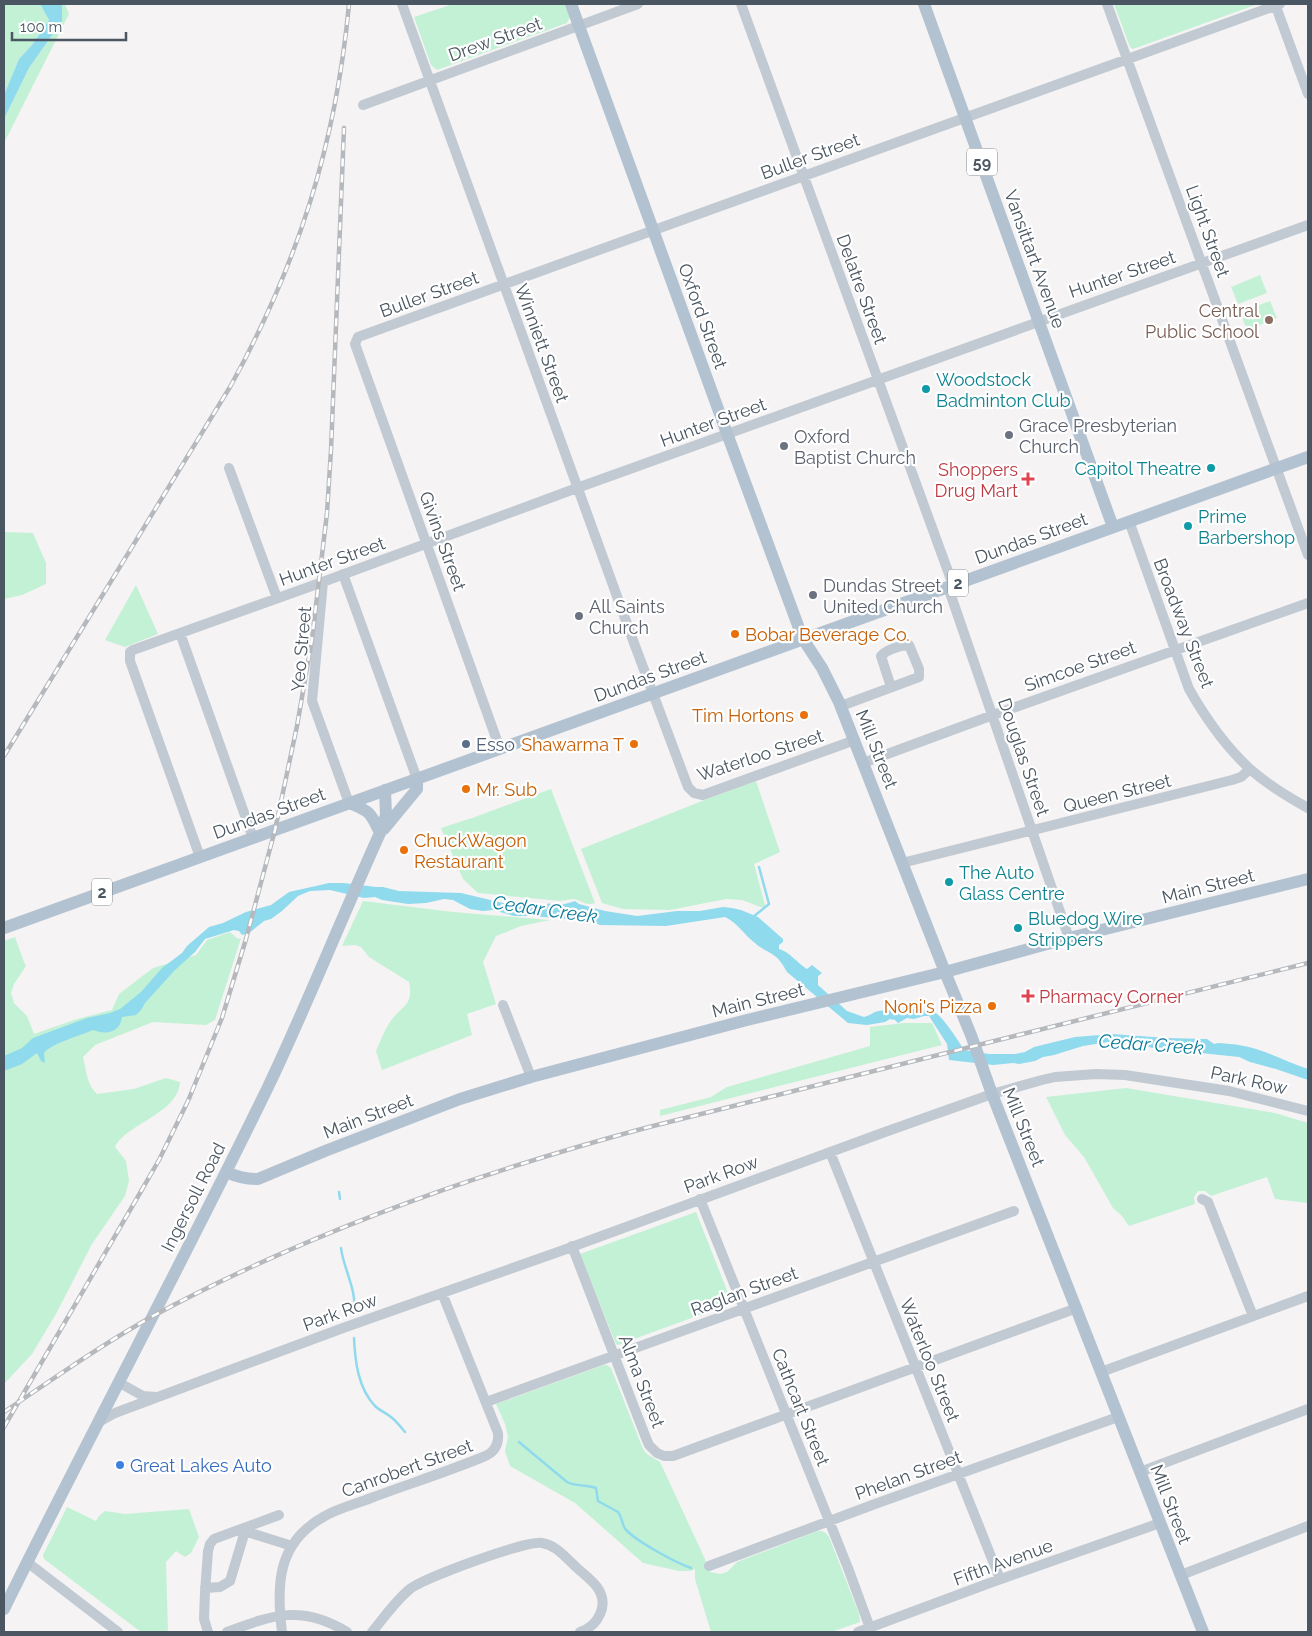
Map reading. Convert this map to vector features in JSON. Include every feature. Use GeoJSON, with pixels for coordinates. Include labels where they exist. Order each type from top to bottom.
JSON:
{"type":"FeatureCollection","features":[{"type":"Feature","properties":{"kind":"main road","name":"Oxford Street"},"geometry":{"type":"LineString","coordinates":[[571,4],[803,639]]}},
{"type":"Feature","properties":{"kind":"main road","name":"Vansittart Avenue"},"geometry":{"type":"LineString","coordinates":[[924,4],[1113,527]]}},
{"type":"Feature","properties":{"kind":"main road","name":"Dundas Street"},"geometry":{"type":"LineString","coordinates":[[4,928],[1308,458]]}},
{"type":"Feature","properties":{"kind":"main road","name":"Mill Street"},"geometry":{"type":"LineString","coordinates":[[803,639],[822,668],[841,706],[1118,1417],[1204,1632]]}},
{"type":"Feature","properties":{"kind":"main road"},"geometry":{"type":"LineString","coordinates":[[349,803],[365,809],[372,817],[380,833],[417,789],[417,778]]}},
{"type":"Feature","properties":{"kind":"main road","name":"Ingersoll Road"},"geometry":{"type":"LineString","coordinates":[[4,1608],[269,1084],[380,833],[386,815],[385,790]]}},
{"type":"Feature","properties":{"kind":"main road","name":"Main Street"},"geometry":{"type":"LineString","coordinates":[[226,1172],[249,1179],[258,1179],[325,1151],[460,1100],[531,1077],[747,1020],[854,995],[1069,938],[1308,879]]}},
{"type":"Feature","properties":{"kind":"street","name":"Winniett Street"},"geometry":{"type":"LineString","coordinates":[[402,4],[652,693]]}},
{"type":"Feature","properties":{"kind":"street","name":"Drew Street"},"geometry":{"type":"LineString","coordinates":[[363,105],[638,4]]}},
{"type":"Feature","properties":{"kind":"street","name":"Delatre Street"},"geometry":{"type":"LineString","coordinates":[[741,4],[878,380],[950,586]]}},
{"type":"Feature","properties":{"kind":"street","name":"Light Street"},"geometry":{"type":"LineString","coordinates":[[1108,4],[1308,555]]}},
{"type":"Feature","properties":{"kind":"street","name":"Buller Street"},"geometry":{"type":"LineString","coordinates":[[354,344],[360,335],[1277,4]]}},
{"type":"Feature","properties":{"kind":"street"},"geometry":{"type":"LineString","coordinates":[[1277,4],[1308,94]]}},
{"type":"Feature","properties":{"kind":"street","name":"Hunter Street"},"geometry":{"type":"LineString","coordinates":[[200,857],[130,661],[130,652],[578,488],[1308,225]]}},
{"type":"Feature","properties":{"kind":"street","name":"Givins Street"},"geometry":{"type":"LineString","coordinates":[[354,344],[500,749]]}},
{"type":"Feature","properties":{"kind":"street","name":"Yeo Street"},"geometry":{"type":"LineString","coordinates":[[229,468],[277,598]]}},
{"type":"Feature","properties":{"kind":"street","name":"Broadway Street"},"geometry":{"type":"LineString","coordinates":[[1129,521],[1189,689],[1200,708],[1214,728],[1250,768],[1308,808]]}},
{"type":"Feature","properties":{"kind":"street"},"geometry":{"type":"LineString","coordinates":[[343,574],[417,778]]}},
{"type":"Feature","properties":{"kind":"street","name":"Yeo Street"},"geometry":{"type":"LineString","coordinates":[[324,582],[312,701],[349,803]]}},
{"type":"Feature","properties":{"kind":"street","name":"Douglas Street"},"geometry":{"type":"LineString","coordinates":[[950,586],[992,715],[1069,938]]}},
{"type":"Feature","properties":{"kind":"street","name":"Simcoe Street"},"geometry":{"type":"LineString","coordinates":[[863,763],[992,715],[1308,603]]}},
{"type":"Feature","properties":{"kind":"street"},"geometry":{"type":"LineString","coordinates":[[180,633],[253,838]]}},
{"type":"Feature","properties":{"kind":"street"},"geometry":{"type":"LineString","coordinates":[[841,706],[917,678],[920,675],[919,669],[909,645],[884,652],[881,656],[891,687]]}},
{"type":"Feature","properties":{"kind":"street","name":"Waterloo Street"},"geometry":{"type":"LineString","coordinates":[[652,693],[688,787],[699,795],[854,740]]}},
{"type":"Feature","properties":{"kind":"street","name":"Queen Street"},"geometry":{"type":"LineString","coordinates":[[902,863],[1232,780],[1240,777],[1250,768]]}},
{"type":"Feature","properties":{"kind":"street"},"geometry":{"type":"LineString","coordinates":[[503,1005],[531,1077]]}},
{"type":"Feature","properties":{"kind":"street","name":"Park Row"},"geometry":{"type":"LineString","coordinates":[[96,1424],[115,1413],[343,1328],[992,1094],[1055,1077],[1096,1074],[1125,1075],[1229,1091],[1308,1111]]}},
{"type":"Feature","properties":{"kind":"street","name":"Waterloo Street"},"geometry":{"type":"LineString","coordinates":[[830,1152],[1000,1579]]}},
{"type":"Feature","properties":{"kind":"street","name":"Cathcart Street"},"geometry":{"type":"LineString","coordinates":[[700,1199],[828,1521],[877,1628]]}},
{"type":"Feature","properties":{"kind":"street"},"geometry":{"type":"LineString","coordinates":[[1202,1199],[1208,1202],[1253,1316]]}},
{"type":"Feature","properties":{"kind":"street","name":"Raglan Street"},"geometry":{"type":"LineString","coordinates":[[486,1402],[1014,1211]]}},
{"type":"Feature","properties":{"kind":"street","name":"Alma Street"},"geometry":{"type":"LineString","coordinates":[[572,1246],[646,1438],[652,1449],[660,1455],[673,1456],[1077,1308]]}},
{"type":"Feature","properties":{"kind":"street","name":"Canrobert Street"},"geometry":{"type":"LineString","coordinates":[[282,1632],[278,1592],[280,1578],[292,1546],[308,1527],[326,1515],[480,1459],[493,1451],[496,1446],[498,1436],[486,1402],[442,1293]]}},
{"type":"Feature","properties":{"kind":"street"},"geometry":{"type":"LineString","coordinates":[[1102,1372],[1308,1296]]}},
{"type":"Feature","properties":{"kind":"street"},"geometry":{"type":"LineString","coordinates":[[118,1382],[142,1396],[158,1397]]}},
{"type":"Feature","properties":{"kind":"street"},"geometry":{"type":"LineString","coordinates":[[1140,1472],[1308,1409]]}},
{"type":"Feature","properties":{"kind":"street","name":"Phelan Street"},"geometry":{"type":"LineString","coordinates":[[710,1566],[828,1521],[1118,1417]]}},
{"type":"Feature","properties":{"kind":"street"},"geometry":{"type":"LineString","coordinates":[[208,1632],[204,1619],[210,1544],[214,1539],[242,1531],[279,1515]]}},
{"type":"Feature","properties":{"kind":"street","name":"Fifth Avenue"},"geometry":{"type":"LineString","coordinates":[[858,1632],[877,1628],[1000,1579],[1160,1523]]}},
{"type":"Feature","properties":{"kind":"street"},"geometry":{"type":"LineString","coordinates":[[1181,1575],[1308,1526]]}},
{"type":"Feature","properties":{"kind":"street"},"geometry":{"type":"LineString","coordinates":[[242,1531],[292,1546]]}},
{"type":"Feature","properties":{"kind":"street"},"geometry":{"type":"LineString","coordinates":[[205,1588],[220,1587],[230,1581],[242,1531]]}},
{"type":"Feature","properties":{"kind":"street"},"geometry":{"type":"LineString","coordinates":[[372,1632],[399,1599],[414,1586],[520,1545],[536,1542],[555,1548],[594,1583],[601,1594],[600,1615],[589,1629],[580,1632]]}},
{"type":"Feature","properties":{"kind":"street"},"geometry":{"type":"LineString","coordinates":[[26,1562],[118,1632]]}},
{"type":"Feature","properties":{"kind":"street"},"geometry":{"type":"LineString","coordinates":[[227,1632],[252,1622],[280,1615],[299,1615],[318,1619],[347,1632]]}},
{"type":"Feature","properties":{"kind":"green space"},"geometry":{"type":"Polygon","coordinates":[[[4,4],[40,4],[49,20],[32,45],[19,59],[4,95],[4,4]]]}},
{"type":"Feature","properties":{"kind":"green space"},"geometry":{"type":"Polygon","coordinates":[[[62,4],[65,4],[69,14],[4,143],[4,119],[29,68],[62,21],[62,4]]]}},
{"type":"Feature","properties":{"kind":"green space"},"geometry":{"type":"Polygon","coordinates":[[[453,4],[566,4],[570,17],[567,23],[437,70],[431,65],[414,17],[453,4]]]}},
{"type":"Feature","properties":{"kind":"green space"},"geometry":{"type":"Polygon","coordinates":[[[1114,4],[1258,4],[1133,49],[1130,47],[1114,4]]]}},
{"type":"Feature","properties":{"kind":"green space"},"geometry":{"type":"Polygon","coordinates":[[[1260,275],[1267,293],[1238,304],[1231,287],[1260,275]]]}},
{"type":"Feature","properties":{"kind":"green space"},"geometry":{"type":"Polygon","coordinates":[[[1270,301],[1277,318],[1247,330],[1240,312],[1270,301]]]}},
{"type":"Feature","properties":{"kind":"green space"},"geometry":{"type":"Polygon","coordinates":[[[4,532],[33,533],[46,563],[46,584],[22,595],[4,599],[4,532]]]}},
{"type":"Feature","properties":{"kind":"green space"},"geometry":{"type":"Polygon","coordinates":[[[136,585],[158,634],[125,647],[105,640],[136,585]]]}},
{"type":"Feature","properties":{"kind":"green space"},"geometry":{"type":"Polygon","coordinates":[[[756,781],[780,852],[754,864],[766,909],[742,900],[726,899],[670,910],[623,909],[602,903],[581,849],[756,781]]]}},
{"type":"Feature","properties":{"kind":"green space"},"geometry":{"type":"Polygon","coordinates":[[[551,789],[595,903],[586,904],[574,899],[561,901],[478,893],[463,879],[441,828],[551,789]]]}},
{"type":"Feature","properties":{"kind":"green space"},"geometry":{"type":"Polygon","coordinates":[[[363,901],[453,912],[550,920],[521,926],[496,936],[483,962],[496,1004],[467,1014],[472,1035],[382,1070],[376,1051],[390,1022],[406,1005],[410,996],[410,990],[409,982],[369,957],[361,947],[356,945],[342,946],[363,901]]]}},
{"type":"Feature","properties":{"kind":"green space"},"geometry":{"type":"Polygon","coordinates":[[[230,932],[238,939],[241,938],[215,1020],[206,1025],[153,1022],[95,1045],[83,1057],[89,1082],[97,1094],[134,1089],[166,1078],[180,1082],[177,1093],[171,1102],[130,1131],[115,1147],[126,1161],[129,1181],[125,1196],[92,1244],[56,1314],[32,1354],[4,1384],[4,941],[15,937],[26,966],[14,984],[11,993],[14,1003],[27,1016],[34,1034],[77,1019],[112,1010],[119,994],[153,968],[196,955],[207,940],[230,932]]]}},
{"type":"Feature","properties":{"kind":"green space"},"geometry":{"type":"Polygon","coordinates":[[[904,1023],[932,1023],[942,1045],[660,1116],[660,1110],[711,1097],[727,1087],[870,1046],[870,1027],[904,1023]]]}},
{"type":"Feature","properties":{"kind":"green space"},"geometry":{"type":"Polygon","coordinates":[[[1126,1088],[1275,1113],[1308,1123],[1308,1203],[1275,1199],[1267,1177],[1211,1196],[1205,1191],[1198,1191],[1194,1197],[1195,1204],[1129,1226],[1113,1208],[1084,1157],[1065,1135],[1046,1097],[1126,1088]]]}},
{"type":"Feature","properties":{"kind":"green space"},"geometry":{"type":"Polygon","coordinates":[[[696,1212],[732,1303],[618,1345],[616,1344],[580,1254],[696,1212]]]}},
{"type":"Feature","properties":{"kind":"green space"},"geometry":{"type":"Polygon","coordinates":[[[604,1365],[611,1368],[643,1449],[647,1454],[660,1462],[710,1572],[720,1574],[727,1572],[737,1562],[815,1532],[826,1533],[859,1614],[860,1622],[831,1632],[711,1632],[695,1579],[695,1569],[679,1571],[643,1563],[575,1503],[510,1466],[505,1451],[508,1437],[505,1424],[496,1404],[604,1365]]]}},
{"type":"Feature","properties":{"kind":"green space"},"geometry":{"type":"Polygon","coordinates":[[[67,1507],[96,1521],[105,1511],[125,1514],[189,1509],[199,1537],[191,1553],[185,1557],[176,1551],[166,1562],[168,1632],[141,1632],[44,1559],[43,1555],[67,1507]]]}},
{"type":"Feature","properties":{"kind":"water"},"geometry":{"type":"Polygon","coordinates":[[[40,4],[62,4],[62,21],[29,68],[4,119],[4,95],[19,59],[32,45],[49,20],[40,4]]]}},
{"type":"Feature","properties":{"kind":"water","name":"Cedar Creek"},"geometry":{"type":"Polygon","coordinates":[[[329,883],[383,887],[399,891],[461,893],[503,903],[536,904],[542,908],[549,903],[554,907],[575,901],[579,904],[605,911],[637,916],[677,911],[700,911],[723,907],[732,908],[758,917],[783,939],[779,949],[807,969],[812,965],[822,973],[818,976],[818,985],[847,1011],[864,1017],[875,1012],[888,1010],[916,1009],[931,1011],[943,1020],[964,1050],[989,1054],[1015,1054],[1025,1052],[1034,1047],[1075,1037],[1112,1034],[1207,1039],[1214,1044],[1251,1047],[1308,1069],[1308,1080],[1239,1057],[1201,1053],[1180,1047],[1152,1048],[1127,1042],[1108,1042],[1083,1046],[1019,1064],[993,1065],[949,1060],[947,1044],[929,1016],[914,1019],[907,1018],[898,1023],[890,1019],[885,1022],[867,1025],[848,1023],[787,972],[777,958],[757,945],[734,922],[725,917],[666,926],[600,925],[590,921],[514,916],[493,910],[470,909],[453,900],[444,899],[408,904],[375,897],[364,898],[330,890],[310,891],[298,896],[282,911],[271,919],[264,921],[249,933],[242,935],[239,931],[234,930],[205,939],[136,1015],[122,1017],[121,1022],[112,1031],[93,1030],[59,1043],[47,1050],[44,1053],[45,1063],[41,1061],[37,1053],[22,1064],[4,1071],[4,1056],[22,1048],[33,1038],[87,1018],[120,1009],[141,992],[162,968],[182,953],[187,946],[209,927],[223,923],[246,912],[271,905],[289,892],[329,883]]]}},
{"type":"Feature","properties":{"kind":"waterway"},"geometry":{"type":"LineString","coordinates":[[753,917],[769,904],[759,867]]}},
{"type":"Feature","properties":{"kind":"waterway"},"geometry":{"type":"LineString","coordinates":[[339,1192],[340,1199]]}},
{"type":"Feature","properties":{"kind":"waterway"},"geometry":{"type":"LineString","coordinates":[[341,1248],[354,1298],[353,1313]]}},
{"type":"Feature","properties":{"kind":"waterway"},"geometry":{"type":"LineString","coordinates":[[354,1338],[358,1374],[369,1399],[405,1432]]}},
{"type":"Feature","properties":{"kind":"waterway"},"geometry":{"type":"LineString","coordinates":[[519,1442],[567,1482],[596,1488],[598,1501],[618,1512],[626,1530],[657,1551],[691,1568]]}},
{"type":"Feature","properties":{"kind":"railway"},"geometry":{"type":"LineString","coordinates":[[4,756],[230,387],[254,341],[294,249],[324,154],[343,56],[349,4]]}},
{"type":"Feature","properties":{"kind":"railway"},"geometry":{"type":"LineString","coordinates":[[4,1427],[159,1160],[188,1101],[222,1018],[246,939],[275,830],[297,726],[312,639],[327,513],[344,128]]}},
{"type":"Feature","properties":{"kind":"railway"},"geometry":{"type":"LineString","coordinates":[[4,1412],[77,1362],[153,1316],[212,1286],[333,1232],[395,1207],[458,1185],[649,1127],[1308,963]]}},
{"type":"Feature","properties":{"kind":"place","name":"Central Public School"},"geometry":{"type":"Point","coordinates":[1269,320]}},
{"type":"Feature","properties":{"kind":"place","name":"Woodstock Badminton Club"},"geometry":{"type":"Point","coordinates":[926,389]}},
{"type":"Feature","properties":{"kind":"place","name":"Grace Presbyterian Church"},"geometry":{"type":"Point","coordinates":[1009,435]}},
{"type":"Feature","properties":{"kind":"place","name":"Oxford Baptist Church"},"geometry":{"type":"Point","coordinates":[784,446]}},
{"type":"Feature","properties":{"kind":"place","name":"Capitol Theatre"},"geometry":{"type":"Point","coordinates":[1211,468]}},
{"type":"Feature","properties":{"kind":"place","name":"Shoppers Drug Mart"},"geometry":{"type":"Point","coordinates":[1028,479]}},
{"type":"Feature","properties":{"kind":"place","name":"Prime Barbershop"},"geometry":{"type":"Point","coordinates":[1188,526]}},
{"type":"Feature","properties":{"kind":"place","name":"Dundas Street United Church"},"geometry":{"type":"Point","coordinates":[813,595]}},
{"type":"Feature","properties":{"kind":"place","name":"All Saints Church"},"geometry":{"type":"Point","coordinates":[579,616]}},
{"type":"Feature","properties":{"kind":"place","name":"Bobar Beverage Co."},"geometry":{"type":"Point","coordinates":[735,634]}},
{"type":"Feature","properties":{"kind":"place","name":"Tim Hortons"},"geometry":{"type":"Point","coordinates":[804,715]}},
{"type":"Feature","properties":{"kind":"place","name":"Esso"},"geometry":{"type":"Point","coordinates":[466,744]}},
{"type":"Feature","properties":{"kind":"place","name":"Shawarma T"},"geometry":{"type":"Point","coordinates":[634,744]}},
{"type":"Feature","properties":{"kind":"place","name":"Mr. Sub"},"geometry":{"type":"Point","coordinates":[466,789]}},
{"type":"Feature","properties":{"kind":"place","name":"ChuckWagon Restaurant"},"geometry":{"type":"Point","coordinates":[404,850]}},
{"type":"Feature","properties":{"kind":"place","name":"The Auto Glass Centre"},"geometry":{"type":"Point","coordinates":[949,882]}},
{"type":"Feature","properties":{"kind":"place","name":"Bluedog Wire Strippers"},"geometry":{"type":"Point","coordinates":[1018,928]}},
{"type":"Feature","properties":{"kind":"place","name":"Pharmacy Corner"},"geometry":{"type":"Point","coordinates":[1028,996]}},
{"type":"Feature","properties":{"kind":"place","name":"Noni's Pizza"},"geometry":{"type":"Point","coordinates":[992,1006]}},
{"type":"Feature","properties":{"kind":"place","name":"Great Lakes Auto"},"geometry":{"type":"Point","coordinates":[120,1465]}}]}
